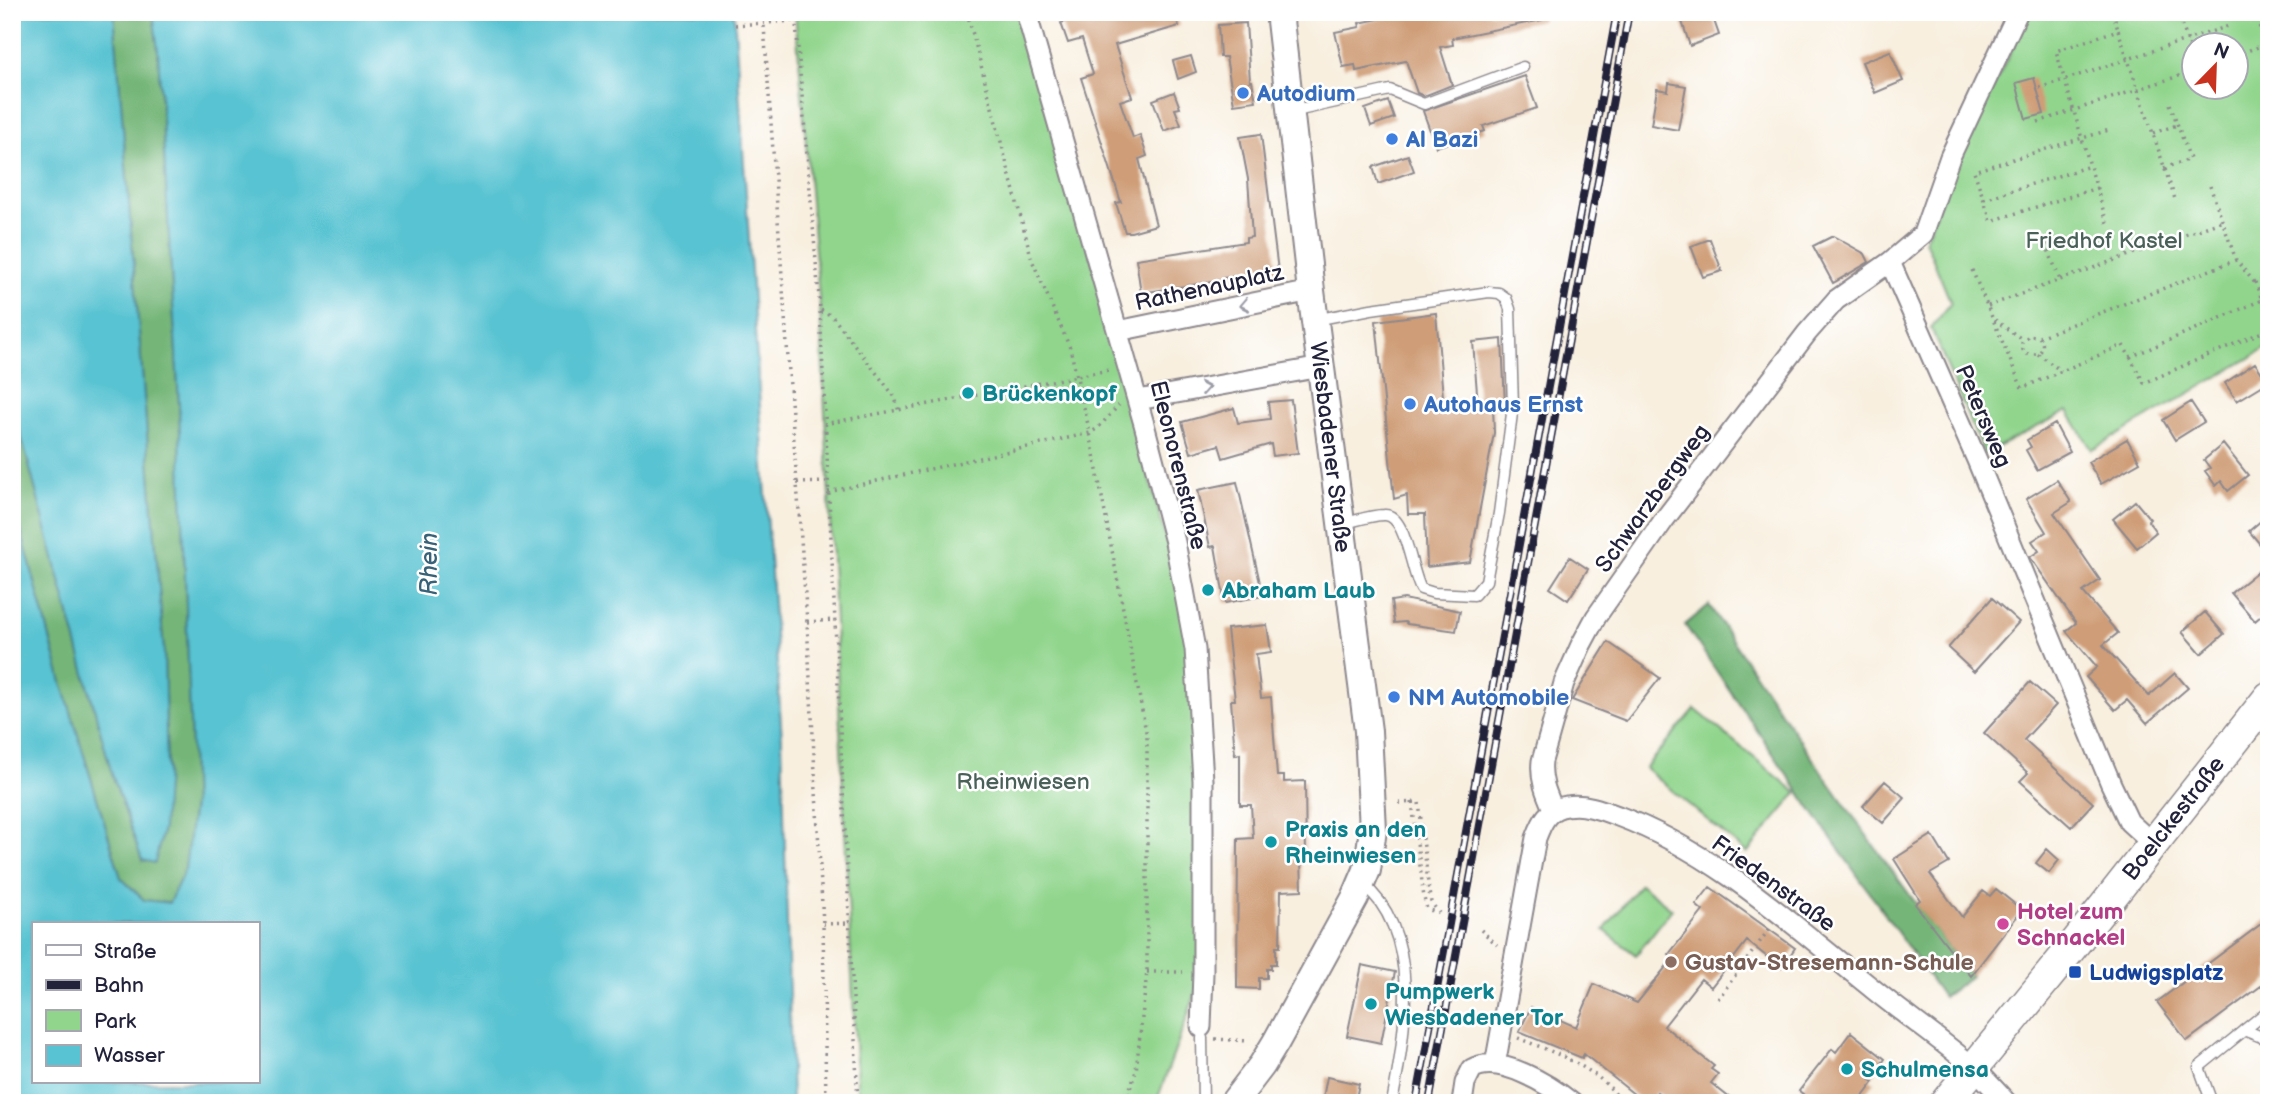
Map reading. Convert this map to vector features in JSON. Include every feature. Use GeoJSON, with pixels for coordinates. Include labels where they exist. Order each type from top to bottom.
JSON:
{"type":"FeatureCollection","features":[{"type":"Feature","properties":{"kind":"main road","name":"Wiesbadener Straße"},"geometry":{"type":"LineString","coordinates":[[1262,1065],[1350,908],[1361,883],[1371,850],[1373,803],[1368,731],[1311,291],[1279,12]]}},
{"type":"Feature","properties":{"kind":"main road","name":"Boelckestraße"},"geometry":{"type":"LineString","coordinates":[[1945,1103],[2269,697]]}},
{"type":"Feature","properties":{"kind":"main road"},"geometry":{"type":"LineString","coordinates":[[1233,1103],[1262,1065]]}},
{"type":"Feature","properties":{"kind":"main road"},"geometry":{"type":"LineString","coordinates":[[1252,1103],[1262,1065]]}},
{"type":"Feature","properties":{"kind":"street","name":"Eleonorenstraße"},"geometry":{"type":"LineString","coordinates":[[1026,12],[1138,400],[1175,542],[1195,649],[1203,780],[1202,1033]]}},
{"type":"Feature","properties":{"kind":"street"},"geometry":{"type":"LineString","coordinates":[[1890,262],[1923,234],[1950,157],[2018,12]]}},
{"type":"Feature","properties":{"kind":"street","name":"Schwarzbergweg"},"geometry":{"type":"LineString","coordinates":[[1553,809],[1544,788],[1542,761],[1569,669],[1596,617],[1681,496],[1812,327],[1836,300],[1890,262]]}},
{"type":"Feature","properties":{"kind":"street","name":"Petersweg"},"geometry":{"type":"LineString","coordinates":[[1890,262],[1977,460],[2111,784],[2129,822],[2153,844]]}},
{"type":"Feature","properties":{"kind":"street","name":"Rathenauplatz"},"geometry":{"type":"LineString","coordinates":[[1118,331],[1311,291]]}},
{"type":"Feature","properties":{"kind":"street"},"geometry":{"type":"LineString","coordinates":[[1138,400],[1321,367]]}},
{"type":"Feature","properties":{"kind":"street","name":"Friedenstraße"},"geometry":{"type":"LineString","coordinates":[[1553,809],[1581,805],[1601,810],[1652,831],[1720,870],[1768,904],[1973,1068],[2007,1103]]}},
{"type":"Feature","properties":{"kind":"street"},"geometry":{"type":"LineString","coordinates":[[1495,1065],[1536,838],[1540,826],[1553,809]]}},
{"type":"Feature","properties":{"kind":"street"},"geometry":{"type":"LineString","coordinates":[[1462,1103],[1465,1083],[1472,1069],[1486,1064],[1535,1078],[1572,1103]]}},
{"type":"Feature","properties":{"kind":"lane"},"geometry":{"type":"LineString","coordinates":[[1290,112],[1390,90],[1424,104],[1523,67]]}},
{"type":"Feature","properties":{"kind":"lane"},"geometry":{"type":"LineString","coordinates":[[1315,321],[1371,309],[1489,292],[1499,293],[1506,298],[1510,309],[1513,406],[1499,513],[1486,581],[1482,587],[1474,595],[1434,593],[1420,589],[1402,528],[1396,518],[1387,514],[1341,524]]}},
{"type":"Feature","properties":{"kind":"lane"},"geometry":{"type":"LineString","coordinates":[[1361,883],[1382,904],[1390,919],[1401,958],[1405,1016],[1392,1103]]}},
{"type":"Feature","properties":{"kind":"lane"},"geometry":{"type":"LineString","coordinates":[[2213,1103],[2199,1067],[2269,1010]]}},
{"type":"Feature","properties":{"kind":"lane"},"geometry":{"type":"LineString","coordinates":[[2244,1030],[2269,1040]]}},
{"type":"Feature","properties":{"kind":"lane"},"geometry":{"type":"LineString","coordinates":[[1202,1033],[1203,1103]]}},
{"type":"Feature","properties":{"kind":"path"},"geometry":{"type":"LineString","coordinates":[[762,12],[807,622],[823,924],[827,1103]]}},
{"type":"Feature","properties":{"kind":"path"},"geometry":{"type":"LineString","coordinates":[[795,12],[820,309],[858,1103]]}},
{"type":"Feature","properties":{"kind":"path"},"geometry":{"type":"LineString","coordinates":[[967,12],[1032,260],[1070,348],[1090,433],[1147,737],[1147,972],[1136,1071],[1125,1103]]}},
{"type":"Feature","properties":{"kind":"path"},"geometry":{"type":"LineString","coordinates":[[2113,12],[2175,199]]}},
{"type":"Feature","properties":{"kind":"path"},"geometry":{"type":"LineString","coordinates":[[2184,32],[2178,15],[2194,12]]}},
{"type":"Feature","properties":{"kind":"path"},"geometry":{"type":"LineString","coordinates":[[2254,12],[2269,52]]}},
{"type":"Feature","properties":{"kind":"path"},"geometry":{"type":"LineString","coordinates":[[735,25],[795,21]]}},
{"type":"Feature","properties":{"kind":"path"},"geometry":{"type":"LineString","coordinates":[[2211,32],[2232,25]]}},
{"type":"Feature","properties":{"kind":"path"},"geometry":{"type":"LineString","coordinates":[[2107,223],[2056,51],[2118,30]]}},
{"type":"Feature","properties":{"kind":"path"},"geometry":{"type":"LineString","coordinates":[[2039,88],[2180,42]]}},
{"type":"Feature","properties":{"kind":"path"},"geometry":{"type":"LineString","coordinates":[[2250,49],[2267,43]]}},
{"type":"Feature","properties":{"kind":"path"},"geometry":{"type":"LineString","coordinates":[[2038,122],[2180,75]]}},
{"type":"Feature","properties":{"kind":"path"},"geometry":{"type":"LineString","coordinates":[[2164,168],[2190,159],[2169,101]]}},
{"type":"Feature","properties":{"kind":"path"},"geometry":{"type":"LineString","coordinates":[[2152,133],[2177,125]]}},
{"type":"Feature","properties":{"kind":"path"},"geometry":{"type":"LineString","coordinates":[[2096,188],[1991,222],[1974,171],[2109,130]]}},
{"type":"Feature","properties":{"kind":"path"},"geometry":{"type":"LineString","coordinates":[[1984,199],[2090,166]]}},
{"type":"Feature","properties":{"kind":"path"},"geometry":{"type":"LineString","coordinates":[[2210,186],[2236,260],[2255,282],[2269,311]]}},
{"type":"Feature","properties":{"kind":"path"},"geometry":{"type":"LineString","coordinates":[[1987,306],[2223,222]]}},
{"type":"Feature","properties":{"kind":"path"},"geometry":{"type":"LineString","coordinates":[[2046,244],[2060,280]]}},
{"type":"Feature","properties":{"kind":"path"},"geometry":{"type":"LineString","coordinates":[[2061,371],[2038,354],[2030,355],[2025,352],[2023,340],[2029,335],[2039,337],[2236,260]]}},
{"type":"Feature","properties":{"kind":"path"},"geometry":{"type":"LineString","coordinates":[[1972,270],[2022,388],[2123,345],[2144,383],[2269,329]]}},
{"type":"Feature","properties":{"kind":"path"},"geometry":{"type":"LineString","coordinates":[[2255,282],[2269,278]]}},
{"type":"Feature","properties":{"kind":"path"},"geometry":{"type":"LineString","coordinates":[[2130,357],[2262,299]]}},
{"type":"Feature","properties":{"kind":"path"},"geometry":{"type":"LineString","coordinates":[[820,309],[832,316],[864,356],[895,397],[899,412]]}},
{"type":"Feature","properties":{"kind":"path"},"geometry":{"type":"LineString","coordinates":[[1993,319],[2023,340]]}},
{"type":"Feature","properties":{"kind":"path"},"geometry":{"type":"LineString","coordinates":[[2038,354],[2043,346],[2039,337]]}},
{"type":"Feature","properties":{"kind":"path"},"geometry":{"type":"LineString","coordinates":[[824,424],[899,412],[1128,366]]}},
{"type":"Feature","properties":{"kind":"path"},"geometry":{"type":"LineString","coordinates":[[828,492],[1090,433],[1121,403],[1138,400]]}},
{"type":"Feature","properties":{"kind":"path"},"geometry":{"type":"LineString","coordinates":[[797,483],[827,482]]}},
{"type":"Feature","properties":{"kind":"path"},"geometry":{"type":"LineString","coordinates":[[807,622],[834,620]]}},
{"type":"Feature","properties":{"kind":"path"},"geometry":{"type":"LineString","coordinates":[[1399,803],[1412,802],[1419,802],[1429,892],[1431,902],[1439,914],[1427,909],[1424,898],[1412,802]]}},
{"type":"Feature","properties":{"kind":"path"},"geometry":{"type":"LineString","coordinates":[[823,924],[849,923]]}},
{"type":"Feature","properties":{"kind":"path"},"geometry":{"type":"LineString","coordinates":[[1718,999],[1770,928]]}},
{"type":"Feature","properties":{"kind":"path"},"geometry":{"type":"LineString","coordinates":[[1482,930],[1497,944],[1497,953]]}},
{"type":"Feature","properties":{"kind":"path"},"geometry":{"type":"LineString","coordinates":[[1147,972],[1203,973]]}},
{"type":"Feature","properties":{"kind":"path"},"geometry":{"type":"LineString","coordinates":[[1501,1031],[1579,1066],[1614,1089],[1622,1103]]}},
{"type":"Feature","properties":{"kind":"path"},"geometry":{"type":"LineString","coordinates":[[1202,1033],[1276,1042]]}},
{"type":"Feature","properties":{"kind":"green space"},"geometry":{"type":"Polygon","coordinates":[[[114,12],[153,12],[158,51],[179,404],[193,805],[185,869],[169,903],[144,900],[121,878],[61,679],[12,497],[12,402],[112,774],[142,860],[167,771],[164,652],[114,12]]]}},
{"type":"Feature","properties":{"kind":"green space","name":"Rheinwiesen"},"geometry":{"type":"Polygon","coordinates":[[[795,12],[1026,12],[1195,649],[1203,973],[1156,1103],[858,1103],[820,309],[795,12]]]}},
{"type":"Feature","properties":{"kind":"green space","name":"Friedhof Kastel"},"geometry":{"type":"Polygon","coordinates":[[[2030,12],[2269,12],[2269,347],[2092,450],[2068,411],[1984,454],[1931,328],[1951,303],[1925,240],[1957,161],[2030,12]]]}},
{"type":"Feature","properties":{"kind":"green space"},"geometry":{"type":"Polygon","coordinates":[[[1709,605],[1836,793],[1971,976],[1943,997],[1685,625],[1709,605]]]}},
{"type":"Feature","properties":{"kind":"green space"},"geometry":{"type":"Polygon","coordinates":[[[1695,709],[1797,793],[1747,853],[1645,768],[1695,709]]]}},
{"type":"Feature","properties":{"kind":"green space"},"geometry":{"type":"Polygon","coordinates":[[[1640,884],[1672,909],[1636,955],[1604,930],[1640,884]]]}},
{"type":"Feature","properties":{"kind":"water"},"geometry":{"type":"Polygon","coordinates":[[[12,12],[114,12],[164,652],[167,771],[163,828],[155,863],[142,860],[112,774],[12,402],[12,12]]]}},
{"type":"Feature","properties":{"kind":"water","name":"Rhein"},"geometry":{"type":"Polygon","coordinates":[[[153,12],[734,12],[782,739],[792,1103],[12,1103],[12,497],[61,679],[121,878],[144,900],[169,903],[185,869],[193,805],[179,404],[158,51],[153,12]]]}},
{"type":"Feature","properties":{"kind":"building"},"geometry":{"type":"Polygon","coordinates":[[[1092,12],[1175,12],[1179,26],[1115,45],[1132,97],[1120,101],[1133,138],[1140,135],[1147,156],[1139,159],[1156,225],[1131,232],[1125,232],[1116,203],[1121,202],[1081,78],[1093,74],[1082,39],[1068,43],[1061,23],[1092,12]]]}},
{"type":"Feature","properties":{"kind":"building"},"geometry":{"type":"Polygon","coordinates":[[[1398,12],[1541,12],[1542,20],[1452,38],[1453,45],[1440,47],[1452,85],[1424,96],[1417,93],[1406,61],[1356,71],[1355,65],[1343,67],[1335,32],[1360,27],[1359,23],[1398,15],[1398,12]]]}},
{"type":"Feature","properties":{"kind":"building"},"geometry":{"type":"Polygon","coordinates":[[[1679,12],[1711,12],[1719,35],[1690,46],[1679,12]]]}},
{"type":"Feature","properties":{"kind":"building"},"geometry":{"type":"Polygon","coordinates":[[[1246,23],[1250,81],[1256,101],[1234,104],[1226,57],[1220,57],[1218,25],[1246,23]]]}},
{"type":"Feature","properties":{"kind":"building"},"geometry":{"type":"Polygon","coordinates":[[[1890,51],[1903,81],[1875,93],[1862,62],[1890,51]]]}},
{"type":"Feature","properties":{"kind":"building"},"geometry":{"type":"Polygon","coordinates":[[[1191,56],[1196,72],[1178,79],[1173,61],[1191,56]]]}},
{"type":"Feature","properties":{"kind":"building"},"geometry":{"type":"Polygon","coordinates":[[[1525,76],[1537,108],[1483,126],[1485,131],[1436,147],[1423,111],[1525,76]]]}},
{"type":"Feature","properties":{"kind":"building"},"geometry":{"type":"Polygon","coordinates":[[[2034,78],[2044,114],[2026,119],[2016,83],[2034,78]]]}},
{"type":"Feature","properties":{"kind":"building"},"geometry":{"type":"Polygon","coordinates":[[[1669,83],[1686,86],[1678,130],[1651,125],[1657,89],[1668,91],[1669,83]]]}},
{"type":"Feature","properties":{"kind":"building"},"geometry":{"type":"Polygon","coordinates":[[[1174,92],[1180,108],[1175,109],[1181,125],[1164,131],[1153,100],[1174,92]]]}},
{"type":"Feature","properties":{"kind":"building"},"geometry":{"type":"Polygon","coordinates":[[[1388,101],[1394,118],[1371,126],[1365,109],[1388,101]]]}},
{"type":"Feature","properties":{"kind":"building"},"geometry":{"type":"Polygon","coordinates":[[[1261,134],[1278,271],[1141,293],[1136,259],[1246,242],[1246,238],[1252,237],[1248,179],[1240,137],[1261,134]]]}},
{"type":"Feature","properties":{"kind":"building"},"geometry":{"type":"Polygon","coordinates":[[[1408,155],[1414,171],[1378,184],[1373,167],[1408,155]]]}},
{"type":"Feature","properties":{"kind":"building"},"geometry":{"type":"Polygon","coordinates":[[[1833,236],[1865,254],[1869,262],[1833,283],[1813,246],[1833,236]]]}},
{"type":"Feature","properties":{"kind":"building"},"geometry":{"type":"Polygon","coordinates":[[[1710,239],[1722,271],[1703,277],[1691,246],[1710,239]]]}},
{"type":"Feature","properties":{"kind":"building"},"geometry":{"type":"Polygon","coordinates":[[[1436,313],[1444,409],[1478,405],[1473,342],[1502,339],[1505,406],[1493,406],[1494,433],[1470,562],[1427,567],[1425,514],[1408,514],[1407,495],[1394,499],[1376,321],[1436,313]]]}},
{"type":"Feature","properties":{"kind":"building"},"geometry":{"type":"Polygon","coordinates":[[[2255,363],[2268,382],[2237,401],[2225,383],[2255,363]]]}},
{"type":"Feature","properties":{"kind":"building"},"geometry":{"type":"Polygon","coordinates":[[[1291,400],[1298,453],[1273,456],[1271,444],[1223,458],[1219,445],[1191,453],[1182,422],[1234,408],[1238,423],[1270,419],[1268,402],[1291,400]]]}},
{"type":"Feature","properties":{"kind":"building"},"geometry":{"type":"Polygon","coordinates":[[[2191,402],[2204,422],[2175,440],[2163,420],[2191,402]]]}},
{"type":"Feature","properties":{"kind":"building"},"geometry":{"type":"Polygon","coordinates":[[[2055,424],[2070,452],[2037,470],[2026,450],[2031,447],[2027,440],[2055,424]]]}},
{"type":"Feature","properties":{"kind":"building"},"geometry":{"type":"Polygon","coordinates":[[[2127,439],[2140,462],[2101,484],[2088,462],[2127,439]]]}},
{"type":"Feature","properties":{"kind":"building"},"geometry":{"type":"Polygon","coordinates":[[[2223,444],[2248,475],[2228,491],[2221,481],[2216,486],[2205,471],[2210,468],[2204,460],[2223,444]]]}},
{"type":"Feature","properties":{"kind":"building"},"geometry":{"type":"Polygon","coordinates":[[[2057,480],[2071,502],[2054,513],[2100,580],[2083,592],[2118,633],[2103,645],[2149,696],[2175,673],[2188,688],[2147,723],[2127,700],[2115,710],[2086,677],[2097,667],[2066,631],[2076,623],[2030,557],[2039,551],[2032,541],[2046,532],[2026,499],[2057,480]]]}},
{"type":"Feature","properties":{"kind":"building"},"geometry":{"type":"Polygon","coordinates":[[[1237,482],[1263,596],[1225,603],[1215,546],[1210,547],[1198,490],[1237,482]]]}},
{"type":"Feature","properties":{"kind":"building"},"geometry":{"type":"Polygon","coordinates":[[[2135,501],[2150,519],[2148,521],[2156,532],[2137,548],[2113,519],[2135,501]]]}},
{"type":"Feature","properties":{"kind":"building"},"geometry":{"type":"Polygon","coordinates":[[[2269,514],[2269,555],[2249,531],[2269,514]]]}},
{"type":"Feature","properties":{"kind":"building"},"geometry":{"type":"Polygon","coordinates":[[[1570,557],[1588,569],[1568,600],[1550,588],[1570,557]]]}},
{"type":"Feature","properties":{"kind":"building"},"geometry":{"type":"Polygon","coordinates":[[[2258,571],[2269,583],[2269,609],[2255,621],[2231,593],[2258,571]]]}},
{"type":"Feature","properties":{"kind":"building"},"geometry":{"type":"Polygon","coordinates":[[[1992,598],[2019,622],[1974,672],[1948,648],[1992,598]]]}},
{"type":"Feature","properties":{"kind":"building"},"geometry":{"type":"Polygon","coordinates":[[[1404,599],[1460,611],[1456,631],[1405,622],[1394,623],[1391,601],[1404,599]]]}},
{"type":"Feature","properties":{"kind":"building"},"geometry":{"type":"Polygon","coordinates":[[[2205,612],[2224,634],[2201,654],[2182,632],[2205,612]]]}},
{"type":"Feature","properties":{"kind":"building"},"geometry":{"type":"Polygon","coordinates":[[[1267,625],[1271,652],[1256,654],[1261,698],[1271,697],[1277,776],[1284,776],[1284,782],[1305,781],[1306,859],[1301,859],[1302,890],[1281,891],[1280,947],[1276,947],[1276,964],[1271,964],[1271,969],[1267,969],[1267,978],[1259,978],[1259,989],[1237,988],[1238,839],[1253,838],[1251,805],[1240,805],[1240,754],[1235,755],[1231,700],[1235,700],[1227,629],[1267,625]]]}},
{"type":"Feature","properties":{"kind":"building"},"geometry":{"type":"Polygon","coordinates":[[[1608,642],[1660,678],[1626,721],[1572,700],[1608,642]]]}},
{"type":"Feature","properties":{"kind":"building"},"geometry":{"type":"Polygon","coordinates":[[[2030,682],[2056,705],[2024,740],[2093,803],[2071,827],[2020,781],[2028,773],[1984,733],[2030,682]]]}},
{"type":"Feature","properties":{"kind":"building"},"geometry":{"type":"Polygon","coordinates":[[[1885,781],[1905,798],[1883,823],[1863,806],[1885,781]]]}},
{"type":"Feature","properties":{"kind":"building"},"geometry":{"type":"Polygon","coordinates":[[[1932,835],[1949,863],[1930,874],[1962,917],[1983,891],[1990,896],[1996,889],[2022,910],[1971,976],[1915,904],[1920,900],[1894,859],[1932,835]]]}},
{"type":"Feature","properties":{"kind":"building"},"geometry":{"type":"Polygon","coordinates":[[[2047,849],[2059,860],[2049,873],[2036,863],[2047,849]]]}},
{"type":"Feature","properties":{"kind":"building"},"geometry":{"type":"Polygon","coordinates":[[[1710,887],[1795,948],[1781,968],[1747,941],[1711,987],[1701,979],[1664,1026],[1714,1066],[1711,1069],[1718,1074],[1711,1083],[1736,1103],[1671,1103],[1657,1092],[1649,1103],[1645,1103],[1584,1054],[1582,1058],[1519,1032],[1531,1007],[1576,1027],[1594,984],[1637,1003],[1674,957],[1669,954],[1703,911],[1696,905],[1710,887]]]}},
{"type":"Feature","properties":{"kind":"building"},"geometry":{"type":"Polygon","coordinates":[[[2269,918],[2269,980],[2187,1041],[2157,1002],[2269,918]]]}},
{"type":"Feature","properties":{"kind":"building","name":"Pumpwerk Wiesbadener Tor"},"geometry":{"type":"Polygon","coordinates":[[[1362,965],[1395,972],[1381,1043],[1347,1036],[1362,965]]]}},
{"type":"Feature","properties":{"kind":"building","name":"Schulmensa"},"geometry":{"type":"Polygon","coordinates":[[[1851,1032],[1885,1059],[1870,1079],[1874,1082],[1858,1103],[1796,1103],[1803,1094],[1799,1091],[1832,1049],[1836,1052],[1851,1032]]]}},
{"type":"Feature","properties":{"kind":"building"},"geometry":{"type":"Polygon","coordinates":[[[1327,1077],[1359,1084],[1355,1103],[1322,1103],[1327,1077]]]}},
{"type":"Feature","properties":{"kind":"railway"},"geometry":{"type":"LineString","coordinates":[[1416,1103],[1617,12]]}},
{"type":"Feature","properties":{"kind":"railway"},"geometry":{"type":"LineString","coordinates":[[1429,1103],[1629,12]]}},
{"type":"Feature","properties":{"kind":"place","name":"Autodium"},"geometry":{"type":"Point","coordinates":[1243,93]}},
{"type":"Feature","properties":{"kind":"place","name":"Al Bazi"},"geometry":{"type":"Point","coordinates":[1392,139]}},
{"type":"Feature","properties":{"kind":"place","name":"Brückenkopf"},"geometry":{"type":"Point","coordinates":[968,393]}},
{"type":"Feature","properties":{"kind":"place","name":"Autohaus Ernst"},"geometry":{"type":"Point","coordinates":[1410,404]}},
{"type":"Feature","properties":{"kind":"place","name":"Abraham Laub"},"geometry":{"type":"Point","coordinates":[1208,590]}},
{"type":"Feature","properties":{"kind":"place","name":"NM Automobile"},"geometry":{"type":"Point","coordinates":[1394,697]}},
{"type":"Feature","properties":{"kind":"place","name":"Praxis an den Rheinwiesen"},"geometry":{"type":"Point","coordinates":[1271,842]}},
{"type":"Feature","properties":{"kind":"place","name":"Hotel zum Schnackel"},"geometry":{"type":"Point","coordinates":[2003,924]}},
{"type":"Feature","properties":{"kind":"place","name":"Gustav-Stresemann-Schule"},"geometry":{"type":"Point","coordinates":[1671,962]}},
{"type":"Feature","properties":{"kind":"place","name":"Ludwigsplatz"},"geometry":{"type":"Point","coordinates":[2075,972]}},
{"type":"Feature","properties":{"kind":"place","name":"Pumpwerk Wiesbadener Tor"},"geometry":{"type":"Point","coordinates":[1371,1004]}},
{"type":"Feature","properties":{"kind":"place","name":"Schulmensa"},"geometry":{"type":"Point","coordinates":[1847,1069]}}]}
